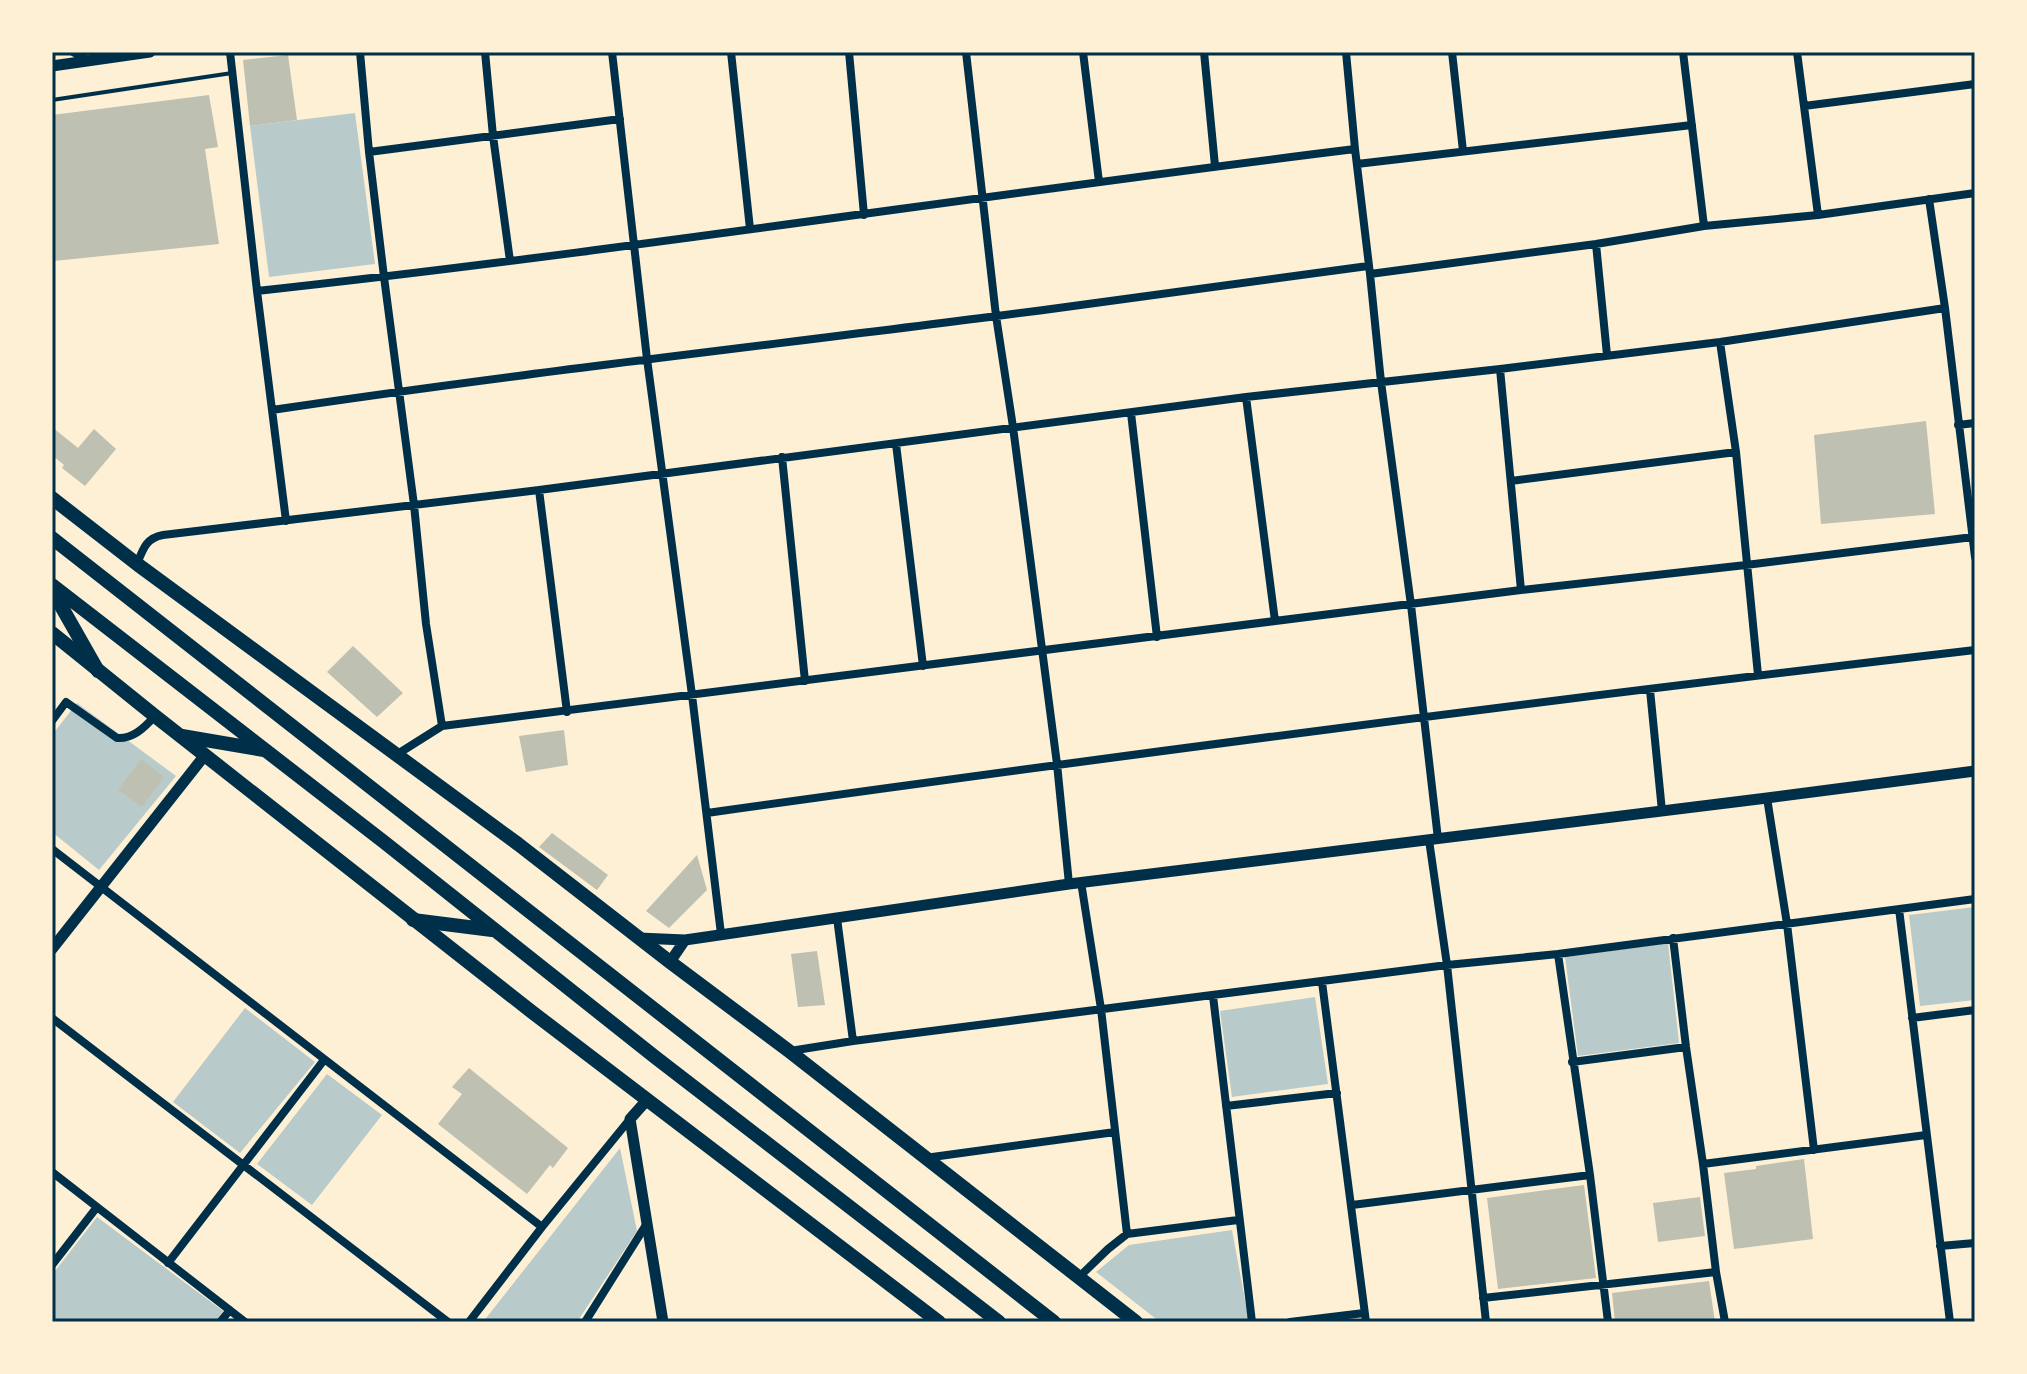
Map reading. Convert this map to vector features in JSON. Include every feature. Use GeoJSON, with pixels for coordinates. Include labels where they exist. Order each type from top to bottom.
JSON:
{"type":"FeatureCollection","features":[{"type":"Feature","properties":{"kind":"main road"},"geometry":{"type":"LineString","coordinates":[[52,498],[518,844],[1136,1322]]}},
{"type":"Feature","properties":{"kind":"main road"},"geometry":{"type":"LineString","coordinates":[[52,538],[1054,1322]]}},
{"type":"Feature","properties":{"kind":"main road"},"geometry":{"type":"LineString","coordinates":[[52,587],[98,671]]}},
{"type":"Feature","properties":{"kind":"main road"},"geometry":{"type":"LineString","coordinates":[[52,587],[999,1322]]}},
{"type":"Feature","properties":{"kind":"main road"},"geometry":{"type":"LineString","coordinates":[[52,633],[413,920],[939,1322]]}},
{"type":"Feature","properties":{"kind":"main road"},"geometry":{"type":"LineString","coordinates":[[182,736],[265,751]]}},
{"type":"Feature","properties":{"kind":"main road"},"geometry":{"type":"LineString","coordinates":[[413,920],[495,930]]}},
{"type":"Feature","properties":{"kind":"street"},"geometry":{"type":"LineString","coordinates":[[73,52],[89,61]]}},
{"type":"Feature","properties":{"kind":"street"},"geometry":{"type":"LineString","coordinates":[[52,66],[150,52]]}},
{"type":"Feature","properties":{"kind":"street"},"geometry":{"type":"LineString","coordinates":[[230,52],[286,521]]}},
{"type":"Feature","properties":{"kind":"street"},"geometry":{"type":"LineString","coordinates":[[360,52],[369,152],[426,624],[442,726]]}},
{"type":"Feature","properties":{"kind":"street"},"geometry":{"type":"LineString","coordinates":[[485,52],[510,261]]}},
{"type":"Feature","properties":{"kind":"street"},"geometry":{"type":"LineString","coordinates":[[612,52],[633,246],[721,934]]}},
{"type":"Feature","properties":{"kind":"street"},"geometry":{"type":"LineString","coordinates":[[731,52],[750,229]]}},
{"type":"Feature","properties":{"kind":"street"},"geometry":{"type":"LineString","coordinates":[[849,52],[864,215]]}},
{"type":"Feature","properties":{"kind":"street"},"geometry":{"type":"LineString","coordinates":[[966,52],[996,316],[1057,764],[1075,883],[1101,1009],[1127,1234]]}},
{"type":"Feature","properties":{"kind":"street"},"geometry":{"type":"LineString","coordinates":[[1083,52],[1099,182]]}},
{"type":"Feature","properties":{"kind":"street"},"geometry":{"type":"LineString","coordinates":[[1204,52],[1215,166]]}},
{"type":"Feature","properties":{"kind":"street"},"geometry":{"type":"LineString","coordinates":[[1346,52],[1381,382],[1424,717],[1434,839],[1486,1322]]}},
{"type":"Feature","properties":{"kind":"street"},"geometry":{"type":"LineString","coordinates":[[1452,52],[1463,151]]}},
{"type":"Feature","properties":{"kind":"street"},"geometry":{"type":"LineString","coordinates":[[1683,52],[1704,226]]}},
{"type":"Feature","properties":{"kind":"street"},"geometry":{"type":"LineString","coordinates":[[1797,52],[1818,215]]}},
{"type":"Feature","properties":{"kind":"street"},"geometry":{"type":"LineString","coordinates":[[1804,106],[1975,84]]}},
{"type":"Feature","properties":{"kind":"street"},"geometry":{"type":"LineString","coordinates":[[369,152],[620,119]]}},
{"type":"Feature","properties":{"kind":"street"},"geometry":{"type":"LineString","coordinates":[[1357,164],[1692,125]]}},
{"type":"Feature","properties":{"kind":"street"},"geometry":{"type":"LineString","coordinates":[[257,291],[633,246],[1355,149]]}},
{"type":"Feature","properties":{"kind":"street"},"geometry":{"type":"LineString","coordinates":[[272,410],[647,359],[1596,244],[1704,226],[1818,215],[1975,193]]}},
{"type":"Feature","properties":{"kind":"street"},"geometry":{"type":"LineString","coordinates":[[1929,199],[1975,557]]}},
{"type":"Feature","properties":{"kind":"street"},"geometry":{"type":"LineString","coordinates":[[1596,244],[1607,355]]}},
{"type":"Feature","properties":{"kind":"street"},"geometry":{"type":"LineString","coordinates":[[137,564],[146,543],[153,537],[539,490],[1246,397],[1720,342],[1945,308]]}},
{"type":"Feature","properties":{"kind":"street"},"geometry":{"type":"LineString","coordinates":[[1720,342],[1736,452],[1758,675]]}},
{"type":"Feature","properties":{"kind":"street"},"geometry":{"type":"LineString","coordinates":[[1500,369],[1521,590]]}},
{"type":"Feature","properties":{"kind":"street"},"geometry":{"type":"LineString","coordinates":[[1246,397],[1275,621]]}},
{"type":"Feature","properties":{"kind":"street"},"geometry":{"type":"LineString","coordinates":[[1131,413],[1157,637]]}},
{"type":"Feature","properties":{"kind":"street"},"geometry":{"type":"LineString","coordinates":[[1958,425],[1975,423]]}},
{"type":"Feature","properties":{"kind":"street"},"geometry":{"type":"LineString","coordinates":[[896,444],[923,666]]}},
{"type":"Feature","properties":{"kind":"street"},"geometry":{"type":"LineString","coordinates":[[1511,481],[1736,452]]}},
{"type":"Feature","properties":{"kind":"street"},"geometry":{"type":"LineString","coordinates":[[782,457],[805,681]]}},
{"type":"Feature","properties":{"kind":"street"},"geometry":{"type":"LineString","coordinates":[[539,490],[567,712]]}},
{"type":"Feature","properties":{"kind":"street"},"geometry":{"type":"LineString","coordinates":[[396,755],[442,726],[1521,590],[1973,537]]}},
{"type":"Feature","properties":{"kind":"street"},"geometry":{"type":"LineString","coordinates":[[707,813],[1057,764],[1975,650]]}},
{"type":"Feature","properties":{"kind":"street"},"geometry":{"type":"LineString","coordinates":[[1650,690],[1662,811]]}},
{"type":"Feature","properties":{"kind":"street"},"geometry":{"type":"LineString","coordinates":[[52,721],[66,702],[117,738],[125,738],[142,730],[155,716]]}},
{"type":"Feature","properties":{"kind":"street"},"geometry":{"type":"LineString","coordinates":[[52,949],[205,755]]}},
{"type":"Feature","properties":{"kind":"street"},"geometry":{"type":"LineString","coordinates":[[638,938],[685,940],[1075,883],[1975,771]]}},
{"type":"Feature","properties":{"kind":"street"},"geometry":{"type":"LineString","coordinates":[[1767,798],[1787,924],[1814,1150]]}},
{"type":"Feature","properties":{"kind":"street"},"geometry":{"type":"LineString","coordinates":[[52,849],[542,1227]]}},
{"type":"Feature","properties":{"kind":"street"},"geometry":{"type":"LineString","coordinates":[[789,1051],[1975,899]]}},
{"type":"Feature","properties":{"kind":"street"},"geometry":{"type":"LineString","coordinates":[[1899,909],[1950,1322]]}},
{"type":"Feature","properties":{"kind":"street"},"geometry":{"type":"LineString","coordinates":[[837,918],[853,1041]]}},
{"type":"Feature","properties":{"kind":"street"},"geometry":{"type":"LineString","coordinates":[[1673,938],[1725,1322]]}},
{"type":"Feature","properties":{"kind":"street"},"geometry":{"type":"LineString","coordinates":[[670,962],[685,940]]}},
{"type":"Feature","properties":{"kind":"street"},"geometry":{"type":"LineString","coordinates":[[1558,954],[1608,1322]]}},
{"type":"Feature","properties":{"kind":"street"},"geometry":{"type":"LineString","coordinates":[[1290,1322],[1365,1318],[1322,982]]}},
{"type":"Feature","properties":{"kind":"street"},"geometry":{"type":"LineString","coordinates":[[1213,996],[1252,1322]]}},
{"type":"Feature","properties":{"kind":"street"},"geometry":{"type":"LineString","coordinates":[[1912,1018],[1975,1010]]}},
{"type":"Feature","properties":{"kind":"street"},"geometry":{"type":"LineString","coordinates":[[52,1018],[448,1322]]}},
{"type":"Feature","properties":{"kind":"street"},"geometry":{"type":"LineString","coordinates":[[1572,1062],[1686,1047]]}},
{"type":"Feature","properties":{"kind":"street"},"geometry":{"type":"LineString","coordinates":[[168,1263],[324,1060]]}},
{"type":"Feature","properties":{"kind":"street"},"geometry":{"type":"LineString","coordinates":[[1226,1106],[1337,1093]]}},
{"type":"Feature","properties":{"kind":"street"},"geometry":{"type":"LineString","coordinates":[[469,1322],[542,1227],[647,1100]]}},
{"type":"Feature","properties":{"kind":"street"},"geometry":{"type":"LineString","coordinates":[[630,1119],[663,1322]]}},
{"type":"Feature","properties":{"kind":"street"},"geometry":{"type":"LineString","coordinates":[[925,1158],[1115,1132]]}},
{"type":"Feature","properties":{"kind":"street"},"geometry":{"type":"LineString","coordinates":[[1703,1164],[1926,1135]]}},
{"type":"Feature","properties":{"kind":"street"},"geometry":{"type":"LineString","coordinates":[[52,1172],[245,1322]]}},
{"type":"Feature","properties":{"kind":"street"},"geometry":{"type":"LineString","coordinates":[[1352,1205],[1590,1175]]}},
{"type":"Feature","properties":{"kind":"street"},"geometry":{"type":"LineString","coordinates":[[52,1265],[97,1207]]}},
{"type":"Feature","properties":{"kind":"street"},"geometry":{"type":"LineString","coordinates":[[1078,1278],[1127,1234],[1238,1220]]}},
{"type":"Feature","properties":{"kind":"street"},"geometry":{"type":"LineString","coordinates":[[585,1322],[646,1225]]}},
{"type":"Feature","properties":{"kind":"street"},"geometry":{"type":"LineString","coordinates":[[1940,1246],[1975,1243]]}},
{"type":"Feature","properties":{"kind":"street"},"geometry":{"type":"LineString","coordinates":[[1483,1298],[1716,1272]]}},
{"type":"Feature","properties":{"kind":"street"},"geometry":{"type":"LineString","coordinates":[[220,1322],[230,1310]]}},
{"type":"Feature","properties":{"kind":"lane"},"geometry":{"type":"LineString","coordinates":[[52,100],[232,73]]}},
{"type":"Feature","properties":{"kind":"shaded area"},"geometry":{"type":"Polygon","coordinates":[[[355,113],[375,264],[269,277],[250,126],[355,113]]]}},
{"type":"Feature","properties":{"kind":"shaded area"},"geometry":{"type":"Polygon","coordinates":[[[77,703],[176,776],[99,870],[52,832],[52,735],[77,703]]]}},
{"type":"Feature","properties":{"kind":"shaded area"},"geometry":{"type":"Polygon","coordinates":[[[1975,907],[1975,1000],[1920,1006],[1909,915],[1975,907]]]}},
{"type":"Feature","properties":{"kind":"shaded area"},"geometry":{"type":"Polygon","coordinates":[[[1668,943],[1679,1043],[1578,1056],[1565,957],[1668,943]]]}},
{"type":"Feature","properties":{"kind":"shaded area"},"geometry":{"type":"Polygon","coordinates":[[[1315,997],[1328,1084],[1232,1097],[1220,1011],[1315,997]]]}},
{"type":"Feature","properties":{"kind":"shaded area"},"geometry":{"type":"Polygon","coordinates":[[[245,1008],[315,1062],[240,1153],[173,1102],[245,1008]]]}},
{"type":"Feature","properties":{"kind":"shaded area"},"geometry":{"type":"Polygon","coordinates":[[[327,1074],[382,1115],[312,1205],[257,1164],[327,1074]]]}},
{"type":"Feature","properties":{"kind":"shaded area"},"geometry":{"type":"Polygon","coordinates":[[[620,1148],[637,1231],[577,1322],[483,1322],[620,1148]]]}},
{"type":"Feature","properties":{"kind":"shaded area"},"geometry":{"type":"Polygon","coordinates":[[[97,1217],[223,1311],[215,1322],[52,1322],[52,1275],[97,1217]]]}},
{"type":"Feature","properties":{"kind":"shaded area"},"geometry":{"type":"Polygon","coordinates":[[[1232,1230],[1249,1322],[1160,1322],[1096,1272],[1129,1245],[1232,1230]]]}},
{"type":"Feature","properties":{"kind":"building"},"geometry":{"type":"Polygon","coordinates":[[[288,55],[297,120],[250,126],[243,60],[288,55]]]}},
{"type":"Feature","properties":{"kind":"building"},"geometry":{"type":"Polygon","coordinates":[[[209,95],[218,147],[205,149],[219,244],[54,261],[52,115],[209,95]]]}},
{"type":"Feature","properties":{"kind":"building"},"geometry":{"type":"Polygon","coordinates":[[[1926,421],[1935,514],[1821,524],[1814,435],[1926,421]]]}},
{"type":"Feature","properties":{"kind":"building"},"geometry":{"type":"Polygon","coordinates":[[[52,427],[78,448],[94,429],[116,449],[85,486],[62,468],[64,465],[52,455],[52,427]]]}},
{"type":"Feature","properties":{"kind":"building"},"geometry":{"type":"Polygon","coordinates":[[[353,646],[403,693],[377,717],[327,672],[353,646]]]}},
{"type":"Feature","properties":{"kind":"building"},"geometry":{"type":"Polygon","coordinates":[[[564,730],[568,765],[526,772],[519,736],[564,730]]]}},
{"type":"Feature","properties":{"kind":"building"},"geometry":{"type":"Polygon","coordinates":[[[141,759],[164,777],[142,807],[118,790],[141,759]]]}},
{"type":"Feature","properties":{"kind":"building"},"geometry":{"type":"Polygon","coordinates":[[[552,833],[608,875],[597,890],[539,847],[552,833]]]}},
{"type":"Feature","properties":{"kind":"building"},"geometry":{"type":"Polygon","coordinates":[[[697,855],[707,890],[669,928],[646,911],[697,855]]]}},
{"type":"Feature","properties":{"kind":"building"},"geometry":{"type":"Polygon","coordinates":[[[817,951],[825,1005],[798,1007],[791,954],[817,951]]]}},
{"type":"Feature","properties":{"kind":"building"},"geometry":{"type":"Polygon","coordinates":[[[469,1068],[568,1148],[527,1194],[438,1124],[462,1094],[452,1087],[469,1068]]]}},
{"type":"Feature","properties":{"kind":"building"},"geometry":{"type":"Polygon","coordinates":[[[1804,1159],[1813,1239],[1734,1249],[1724,1173],[1804,1159]]]}},
{"type":"Feature","properties":{"kind":"building"},"geometry":{"type":"Polygon","coordinates":[[[1584,1185],[1596,1278],[1498,1289],[1487,1198],[1584,1185]]]}},
{"type":"Feature","properties":{"kind":"building"},"geometry":{"type":"Polygon","coordinates":[[[1700,1197],[1705,1236],[1658,1242],[1653,1203],[1700,1197]]]}},
{"type":"Feature","properties":{"kind":"building"},"geometry":{"type":"Polygon","coordinates":[[[1709,1281],[1715,1322],[1615,1322],[1612,1293],[1709,1281]]]}}]}
